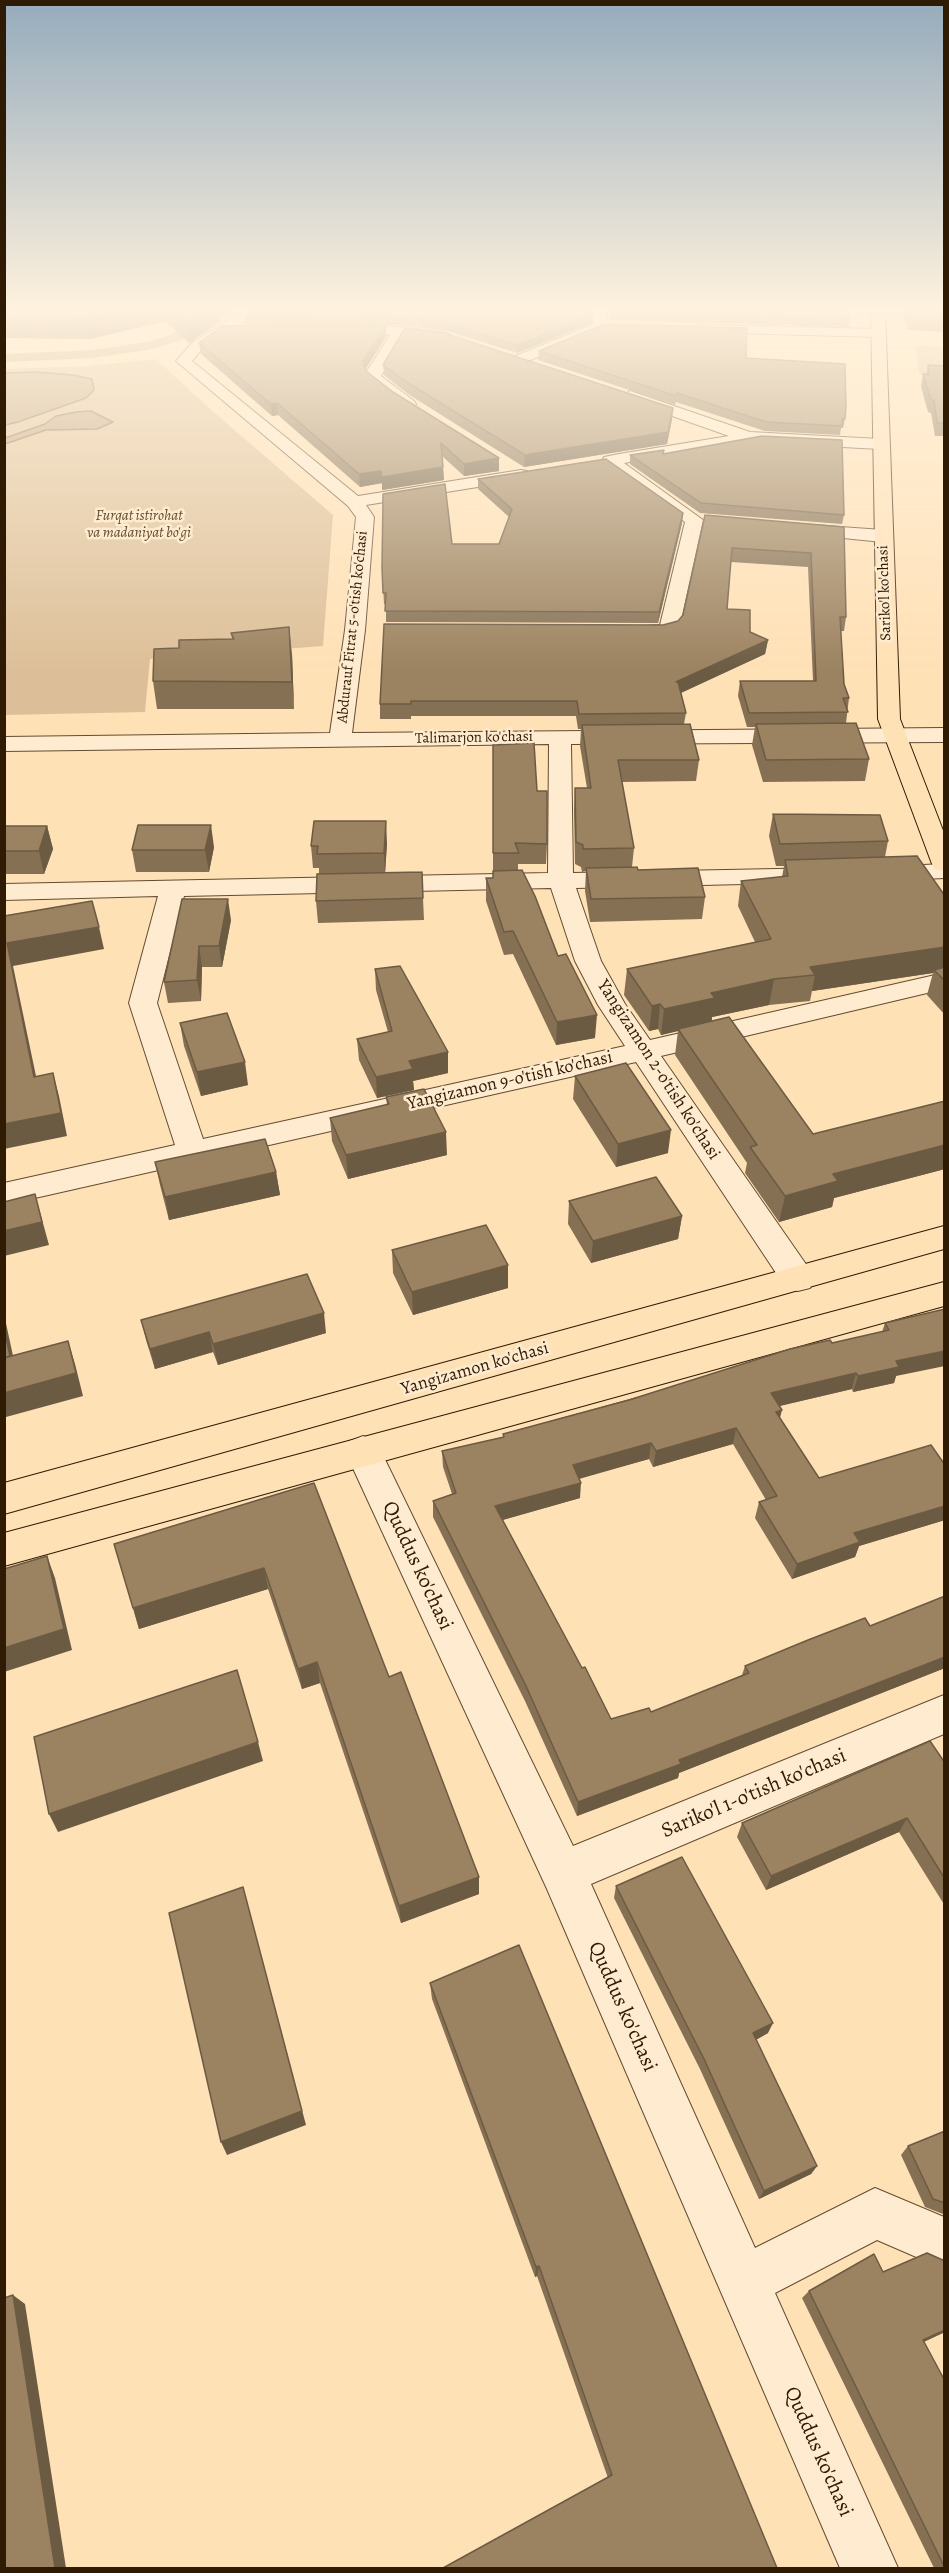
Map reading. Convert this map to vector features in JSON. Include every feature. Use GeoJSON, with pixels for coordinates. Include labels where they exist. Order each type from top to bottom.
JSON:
{"type":"FeatureCollection","features":[{"type":"Feature","properties":{"kind":"main road","name":"Sariko'l ko'chasi"},"geometry":{"type":"LineString","coordinates":[[880,431],[889,719],[945,864]]}},
{"type":"Feature","properties":{"kind":"main road","name":"Yangizamon ko'chasi"},"geometry":{"type":"LineString","coordinates":[[4,1499],[945,1239]]}},
{"type":"Feature","properties":{"kind":"main road"},"geometry":{"type":"LineString","coordinates":[[4,1550],[945,1294]]}},
{"type":"Feature","properties":{"kind":"main road"},"geometry":{"type":"LineString","coordinates":[[343,1406],[363,1452]]}},
{"type":"Feature","properties":{"kind":"street","name":"Abdurauf Fitrat 5-o'tish ko'chasi"},"geometry":{"type":"LineString","coordinates":[[267,431],[354,502],[365,517],[355,630],[340,740]]}},
{"type":"Feature","properties":{"kind":"street"},"geometry":{"type":"LineString","coordinates":[[731,431],[748,437]]}},
{"type":"Feature","properties":{"kind":"street"},"geometry":{"type":"LineString","coordinates":[[615,631],[662,631],[669,628],[700,520],[604,462],[748,437],[880,444]]}},
{"type":"Feature","properties":{"kind":"street"},"geometry":{"type":"LineString","coordinates":[[354,502],[527,474],[501,462]]}},
{"type":"Feature","properties":{"kind":"street"},"geometry":{"type":"LineString","coordinates":[[777,527],[883,536]]}},
{"type":"Feature","properties":{"kind":"street"},"geometry":{"type":"LineString","coordinates":[[355,630],[379,631]]}},
{"type":"Feature","properties":{"kind":"street","name":"Talimarjon ko'chasi"},"geometry":{"type":"LineString","coordinates":[[4,744],[945,735]]}},
{"type":"Feature","properties":{"kind":"street","name":"Yangizamon 2-o'tish ko'chasi"},"geometry":{"type":"LineString","coordinates":[[560,737],[561,882],[588,961],[612,1005],[798,1279]]}},
{"type":"Feature","properties":{"kind":"street"},"geometry":{"type":"LineString","coordinates":[[4,892],[561,882],[945,871]]}},
{"type":"Feature","properties":{"kind":"street"},"geometry":{"type":"LineString","coordinates":[[173,889],[143,1003],[192,1152]]}},
{"type":"Feature","properties":{"kind":"street","name":"Yangizamon 9-o'tish ko'chasi"},"geometry":{"type":"LineString","coordinates":[[4,1194],[945,981]]}},
{"type":"Feature","properties":{"kind":"street","name":"Quddus ko'chasi"},"geometry":{"type":"LineString","coordinates":[[363,1452],[563,1873],[869,2568]]}},
{"type":"Feature","properties":{"kind":"street","name":"Sariko'l 1-o'tish ko'chasi"},"geometry":{"type":"LineString","coordinates":[[563,1873],[940,1724]]}},
{"type":"Feature","properties":{"kind":"street"},"geometry":{"type":"LineString","coordinates":[[742,2282],[875,2214],[945,2243]]}},
{"type":"Feature","properties":{"kind":"green space","name":"Furqat istirohat va madaniyat bo'gi"},"geometry":{"type":"Polygon","coordinates":[[[4,431],[236,431],[333,515],[323,646],[150,659],[145,712],[5,715],[4,431]]]}},
{"type":"Feature","properties":{"kind":"shaded area"},"geometry":{"type":"Polygon","coordinates":[[[25,431],[43,431],[5,444],[5,438],[25,431]]]}},
{"type":"Feature","properties":{"kind":"building"},"geometry":{"type":"Polygon","coordinates":[[[309,431],[456,431],[499,458],[464,464],[441,443],[443,467],[382,477],[381,471],[359,474],[309,431]]]}},
{"type":"Feature","properties":{"kind":"building"},"geometry":{"type":"Polygon","coordinates":[[[486,431],[668,431],[668,432],[525,455],[486,431]]]}},
{"type":"Feature","properties":{"kind":"building"},"geometry":{"type":"Polygon","coordinates":[[[762,436],[842,440],[844,515],[701,503],[630,455],[664,450],[663,454],[762,436]]]}},
{"type":"Feature","properties":{"kind":"building"},"geometry":{"type":"Polygon","coordinates":[[[606,459],[683,513],[659,612],[385,611],[386,593],[383,593],[382,568],[383,494],[445,484],[452,544],[499,544],[512,509],[478,479],[606,459]]]}},
{"type":"Feature","properties":{"kind":"building"},"geometry":{"type":"Polygon","coordinates":[[[705,515],[844,527],[846,617],[840,617],[844,684],[849,698],[843,698],[848,712],[749,713],[740,681],[816,681],[811,553],[732,548],[727,609],[750,610],[750,632],[768,640],[676,682],[678,682],[686,713],[579,714],[577,701],[411,701],[411,704],[380,704],[384,624],[663,625],[678,621],[683,615],[705,515]]]}},
{"type":"Feature","properties":{"kind":"building"},"geometry":{"type":"Polygon","coordinates":[[[289,627],[292,682],[153,681],[154,649],[179,648],[179,640],[234,639],[231,633],[289,627]]]}},
{"type":"Feature","properties":{"kind":"building"},"geometry":{"type":"Polygon","coordinates":[[[856,723],[869,759],[766,760],[756,724],[856,723]]]}},
{"type":"Feature","properties":{"kind":"building"},"geometry":{"type":"Polygon","coordinates":[[[690,724],[699,760],[618,760],[634,848],[583,849],[583,845],[576,842],[575,788],[591,788],[582,725],[690,724]]]}},
{"type":"Feature","properties":{"kind":"building"},"geometry":{"type":"Polygon","coordinates":[[[534,743],[537,791],[547,791],[547,844],[515,843],[519,853],[493,853],[493,745],[534,743]]]}},
{"type":"Feature","properties":{"kind":"building"},"geometry":{"type":"Polygon","coordinates":[[[773,814],[880,815],[888,841],[780,844],[773,814]]]}},
{"type":"Feature","properties":{"kind":"building"},"geometry":{"type":"Polygon","coordinates":[[[314,821],[386,821],[384,853],[317,854],[318,846],[311,846],[314,821]]]}},
{"type":"Feature","properties":{"kind":"building"},"geometry":{"type":"Polygon","coordinates":[[[138,825],[211,825],[205,850],[132,850],[138,825]]]}},
{"type":"Feature","properties":{"kind":"building"},"geometry":{"type":"Polygon","coordinates":[[[4,826],[47,826],[39,851],[4,851],[4,826]]]}},
{"type":"Feature","properties":{"kind":"building"},"geometry":{"type":"Polygon","coordinates":[[[917,856],[945,896],[945,947],[810,967],[815,975],[774,979],[711,993],[715,998],[664,1009],[660,1004],[652,1006],[627,969],[771,939],[741,881],[788,876],[785,860],[917,856]]]}},
{"type":"Feature","properties":{"kind":"building"},"geometry":{"type":"Polygon","coordinates":[[[637,867],[638,870],[698,868],[705,897],[591,899],[586,868],[637,867]]]}},
{"type":"Feature","properties":{"kind":"building"},"geometry":{"type":"Polygon","coordinates":[[[522,870],[535,896],[558,956],[566,954],[597,1015],[557,1022],[513,931],[504,932],[486,878],[493,878],[493,871],[522,870]]]}},
{"type":"Feature","properties":{"kind":"building"},"geometry":{"type":"Polygon","coordinates":[[[422,872],[423,898],[316,901],[317,874],[422,872]]]}},
{"type":"Feature","properties":{"kind":"building"},"geometry":{"type":"Polygon","coordinates":[[[182,899],[228,899],[219,946],[199,946],[197,980],[164,982],[182,899]]]}},
{"type":"Feature","properties":{"kind":"building"},"geometry":{"type":"Polygon","coordinates":[[[92,901],[99,927],[7,943],[34,1077],[53,1073],[61,1113],[4,1124],[4,916],[92,901]]]}},
{"type":"Feature","properties":{"kind":"building"},"geometry":{"type":"Polygon","coordinates":[[[400,966],[448,1052],[409,1061],[413,1069],[376,1077],[357,1039],[392,1031],[375,969],[400,966]]]}},
{"type":"Feature","properties":{"kind":"building"},"geometry":{"type":"Polygon","coordinates":[[[945,967],[945,981],[934,970],[945,967]]]}},
{"type":"Feature","properties":{"kind":"building"},"geometry":{"type":"Polygon","coordinates":[[[227,1013],[245,1062],[197,1072],[180,1023],[227,1013]]]}},
{"type":"Feature","properties":{"kind":"building"},"geometry":{"type":"Polygon","coordinates":[[[729,1017],[813,1134],[945,1101],[945,1145],[833,1174],[838,1181],[785,1196],[750,1147],[757,1145],[678,1029],[729,1017]]]}},
{"type":"Feature","properties":{"kind":"building"},"geometry":{"type":"Polygon","coordinates":[[[626,1063],[671,1130],[618,1144],[575,1076],[626,1063]]]}},
{"type":"Feature","properties":{"kind":"building"},"geometry":{"type":"Polygon","coordinates":[[[424,1089],[446,1132],[346,1155],[330,1118],[389,1104],[386,1097],[424,1089]]]}},
{"type":"Feature","properties":{"kind":"building"},"geometry":{"type":"Polygon","coordinates":[[[265,1139],[276,1172],[165,1197],[155,1162],[265,1139]]]}},
{"type":"Feature","properties":{"kind":"building"},"geometry":{"type":"Polygon","coordinates":[[[656,1177],[682,1216],[593,1241],[569,1201],[656,1177]]]}},
{"type":"Feature","properties":{"kind":"building"},"geometry":{"type":"Polygon","coordinates":[[[35,1194],[42,1222],[4,1231],[4,1202],[35,1194]]]}},
{"type":"Feature","properties":{"kind":"building"},"geometry":{"type":"Polygon","coordinates":[[[486,1225],[508,1265],[412,1292],[392,1250],[486,1225]]]}},
{"type":"Feature","properties":{"kind":"building"},"geometry":{"type":"Polygon","coordinates":[[[307,1274],[324,1313],[213,1344],[209,1332],[150,1349],[141,1320],[307,1274]]]}},
{"type":"Feature","properties":{"kind":"building"},"geometry":{"type":"Polygon","coordinates":[[[945,1309],[945,1351],[896,1361],[899,1367],[858,1376],[856,1373],[771,1393],[782,1410],[776,1412],[819,1478],[931,1445],[945,1465],[945,1506],[854,1533],[860,1542],[797,1564],[759,1502],[777,1496],[736,1428],[656,1451],[651,1443],[573,1465],[581,1483],[495,1506],[582,1668],[585,1667],[611,1719],[649,1708],[651,1712],[749,1673],[745,1666],[808,1640],[865,1618],[870,1626],[945,1596],[945,1657],[679,1760],[681,1764],[578,1802],[526,1686],[433,1501],[456,1493],[442,1451],[504,1437],[503,1434],[629,1400],[790,1349],[830,1340],[832,1343],[889,1330],[885,1323],[945,1309]]]}},
{"type":"Feature","properties":{"kind":"building"},"geometry":{"type":"Polygon","coordinates":[[[4,1328],[10,1356],[4,1358],[4,1328]]]}},
{"type":"Feature","properties":{"kind":"building"},"geometry":{"type":"Polygon","coordinates":[[[68,1341],[76,1373],[4,1393],[4,1358],[68,1341]]]}},
{"type":"Feature","properties":{"kind":"building"},"geometry":{"type":"Polygon","coordinates":[[[314,1483],[389,1677],[401,1672],[479,1877],[399,1906],[317,1662],[298,1669],[264,1568],[133,1608],[114,1544],[314,1483]]]}},
{"type":"Feature","properties":{"kind":"building"},"geometry":{"type":"Polygon","coordinates":[[[47,1556],[64,1629],[4,1648],[4,1569],[47,1556]]]}},
{"type":"Feature","properties":{"kind":"building"},"geometry":{"type":"Polygon","coordinates":[[[237,1670],[258,1742],[49,1814],[34,1737],[237,1670]]]}},
{"type":"Feature","properties":{"kind":"building"},"geometry":{"type":"Polygon","coordinates":[[[930,1741],[945,1763],[945,1879],[907,1818],[771,1876],[742,1823],[930,1741]]]}},
{"type":"Feature","properties":{"kind":"building"},"geometry":{"type":"Polygon","coordinates":[[[682,1857],[773,2023],[753,2033],[817,2166],[764,2191],[704,2059],[616,1886],[682,1857]]]}},
{"type":"Feature","properties":{"kind":"building"},"geometry":{"type":"Polygon","coordinates":[[[243,1887],[302,2111],[221,2142],[169,1913],[243,1887]]]}},
{"type":"Feature","properties":{"kind":"building"},"geometry":{"type":"Polygon","coordinates":[[[519,1945],[777,2568],[443,2568],[612,2475],[539,2266],[536,2267],[430,1983],[519,1945]]]}},
{"type":"Feature","properties":{"kind":"building"},"geometry":{"type":"Polygon","coordinates":[[[945,2131],[945,2203],[933,2199],[908,2146],[945,2131]]]}},
{"type":"Feature","properties":{"kind":"building"},"geometry":{"type":"Polygon","coordinates":[[[927,2253],[945,2261],[945,2330],[923,2340],[945,2381],[945,2568],[809,2291],[874,2254],[883,2272],[927,2253]]]}},
{"type":"Feature","properties":{"kind":"building"},"geometry":{"type":"Polygon","coordinates":[[[13,2295],[55,2568],[4,2568],[4,2298],[13,2295]]]}}]}
